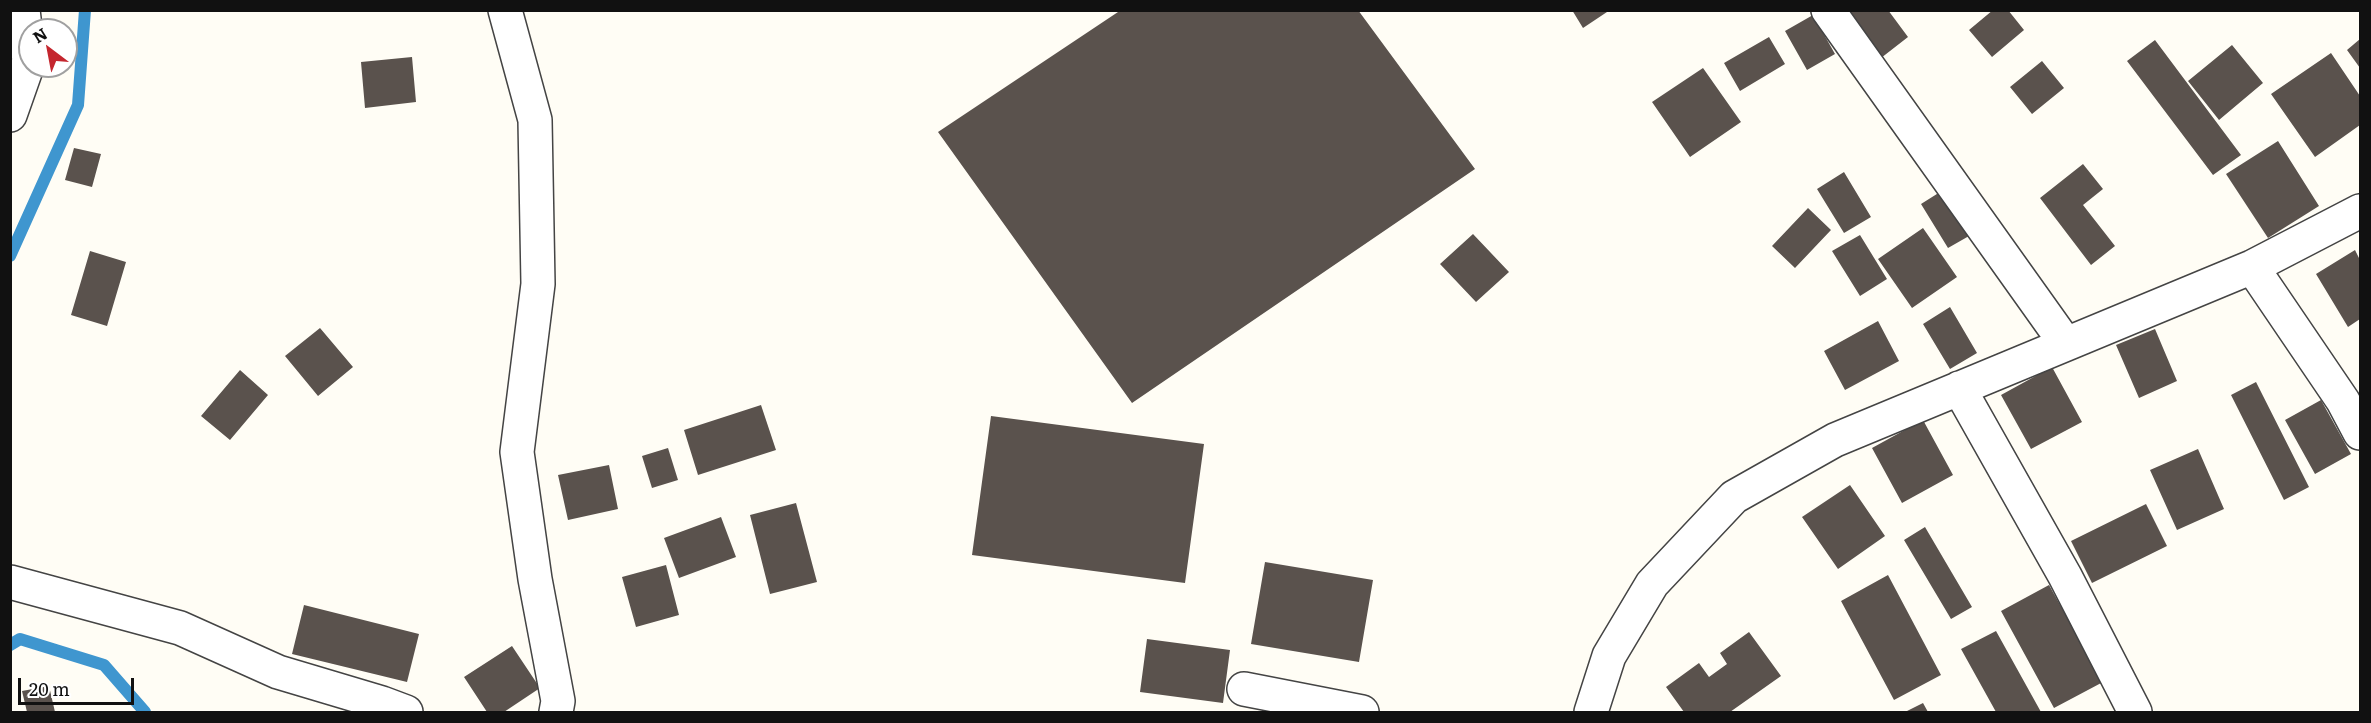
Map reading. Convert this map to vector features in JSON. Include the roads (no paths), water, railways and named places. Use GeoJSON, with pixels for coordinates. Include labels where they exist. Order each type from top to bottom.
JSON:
{"type":"FeatureCollection","features":[{"type":"Feature","properties":{"kind":"street"},"geometry":{"type":"LineString","coordinates":[[10,115],[29,61],[23,10]]}},
{"type":"Feature","properties":{"kind":"street"},"geometry":{"type":"LineString","coordinates":[[505,10],[535,120],[538,284],[516,452],[535,579],[558,701],[556,712]]}},
{"type":"Feature","properties":{"kind":"street"},"geometry":{"type":"LineString","coordinates":[[1828,10],[2066,344]]}},
{"type":"Feature","properties":{"kind":"street"},"geometry":{"type":"LineString","coordinates":[[1591,712],[1609,656],[1653,584],[1734,497],[1835,440],[2252,267],[2361,211]]}},
{"type":"Feature","properties":{"kind":"street"},"geometry":{"type":"LineString","coordinates":[[2252,267],[2343,402],[2361,433]]}},
{"type":"Feature","properties":{"kind":"street"},"geometry":{"type":"LineString","coordinates":[[1959,388],[2066,576],[2135,712]]}},
{"type":"Feature","properties":{"kind":"street"},"geometry":{"type":"LineString","coordinates":[[10,582],[180,628],[278,672],[406,712]]}},
{"type":"Feature","properties":{"kind":"street"},"geometry":{"type":"LineString","coordinates":[[1244,689],[1362,712]]}},
{"type":"Feature","properties":{"kind":"waterway"},"geometry":{"type":"LineString","coordinates":[[10,256],[78,105],[85,10]]}},
{"type":"Feature","properties":{"kind":"waterway"},"geometry":{"type":"LineString","coordinates":[[10,645],[20,639],[104,665],[145,712]]}}]}
